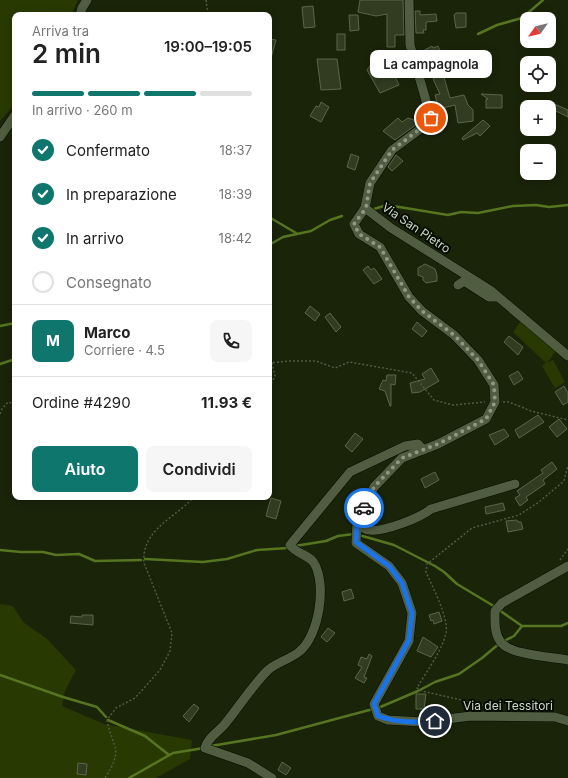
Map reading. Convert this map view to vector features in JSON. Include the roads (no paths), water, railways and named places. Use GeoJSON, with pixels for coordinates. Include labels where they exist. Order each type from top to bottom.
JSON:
{"type":"FeatureCollection","features":[{"type":"Feature","properties":{"kind":"street"},"geometry":{"type":"LineString","coordinates":[[81,12],[87,0]]}},
{"type":"Feature","properties":{"kind":"street","name":"Via San Pietro"},"geometry":{"type":"LineString","coordinates":[[410,0],[410,45],[431,118],[427,124],[392,150],[370,183],[366,208],[391,228],[490,290],[568,356]]}},
{"type":"Feature","properties":{"kind":"street"},"geometry":{"type":"LineString","coordinates":[[0,137],[12,119]]}},
{"type":"Feature","properties":{"kind":"street","name":"Via dei Tessitori"},"geometry":{"type":"LineString","coordinates":[[366,208],[354,224],[359,234],[380,247],[409,297],[422,311],[454,335],[478,360],[494,385],[495,402],[486,419],[423,450],[402,458],[374,487],[357,522],[356,542],[389,566],[398,577],[402,583],[412,613],[409,640],[374,704],[378,716],[388,720],[423,722],[471,716],[555,717],[568,721]]}},
{"type":"Feature","properties":{"kind":"street"},"geometry":{"type":"LineString","coordinates":[[458,285],[464,281],[489,297],[499,297]]}},
{"type":"Feature","properties":{"kind":"street"},"geometry":{"type":"LineString","coordinates":[[272,778],[248,763],[205,748],[207,741],[224,725],[244,698],[269,669],[300,651],[311,637],[321,600],[317,569],[314,561],[294,551],[290,545],[350,472],[405,446],[418,444],[423,450]]}},
{"type":"Feature","properties":{"kind":"street"},"geometry":{"type":"LineString","coordinates":[[357,522],[362,527],[369,530],[381,530],[423,516],[431,509],[515,484]]}},
{"type":"Feature","properties":{"kind":"street"},"geometry":{"type":"LineString","coordinates":[[568,566],[502,604],[495,610],[494,622],[494,628],[500,642],[511,650],[568,660]]}},
{"type":"Feature","properties":{"kind":"waterway"},"geometry":{"type":"LineString","coordinates":[[478,34],[497,25],[522,18],[543,0]]}},
{"type":"Feature","properties":{"kind":"waterway"},"geometry":{"type":"LineString","coordinates":[[374,209],[387,205],[448,215],[461,212],[478,213],[513,206],[536,205],[549,207],[568,205]]}},
{"type":"Feature","properties":{"kind":"waterway"},"geometry":{"type":"LineString","coordinates":[[272,243],[283,237],[311,231],[330,220],[342,216]]}},
{"type":"Feature","properties":{"kind":"waterway"},"geometry":{"type":"LineString","coordinates":[[272,219],[296,233]]}},
{"type":"Feature","properties":{"kind":"waterway"},"geometry":{"type":"LineString","coordinates":[[0,326],[12,324]]}},
{"type":"Feature","properties":{"kind":"waterway"},"geometry":{"type":"LineString","coordinates":[[0,364],[12,360]]}},
{"type":"Feature","properties":{"kind":"waterway"},"geometry":{"type":"LineString","coordinates":[[295,546],[326,541],[338,536],[354,534]]}},
{"type":"Feature","properties":{"kind":"waterway"},"geometry":{"type":"LineString","coordinates":[[359,535],[394,545],[435,566],[457,584],[492,605],[522,626],[561,626],[568,623]]}},
{"type":"Feature","properties":{"kind":"waterway"},"geometry":{"type":"LineString","coordinates":[[145,559],[203,562],[227,559],[257,550],[288,548]]}},
{"type":"Feature","properties":{"kind":"waterway"},"geometry":{"type":"LineString","coordinates":[[0,550],[43,552],[56,555],[79,554],[95,561],[141,560]]}},
{"type":"Feature","properties":{"kind":"waterway"},"geometry":{"type":"LineString","coordinates":[[504,641],[514,636],[522,626]]}},
{"type":"Feature","properties":{"kind":"waterway"},"geometry":{"type":"LineString","coordinates":[[378,708],[435,682],[459,674],[500,643]]}},
{"type":"Feature","properties":{"kind":"waterway"},"geometry":{"type":"LineString","coordinates":[[0,675],[97,707],[106,717]]}},
{"type":"Feature","properties":{"kind":"waterway"},"geometry":{"type":"LineString","coordinates":[[211,746],[276,735],[373,709]]}},
{"type":"Feature","properties":{"kind":"waterway"},"geometry":{"type":"LineString","coordinates":[[108,720],[145,736],[169,755]]}},
{"type":"Feature","properties":{"kind":"waterway"},"geometry":{"type":"LineString","coordinates":[[129,778],[173,753],[204,748]]}},
{"type":"Feature","properties":{"kind":"place","name":"La campagnola"},"geometry":{"type":"Point","coordinates":[431,118]}}]}
